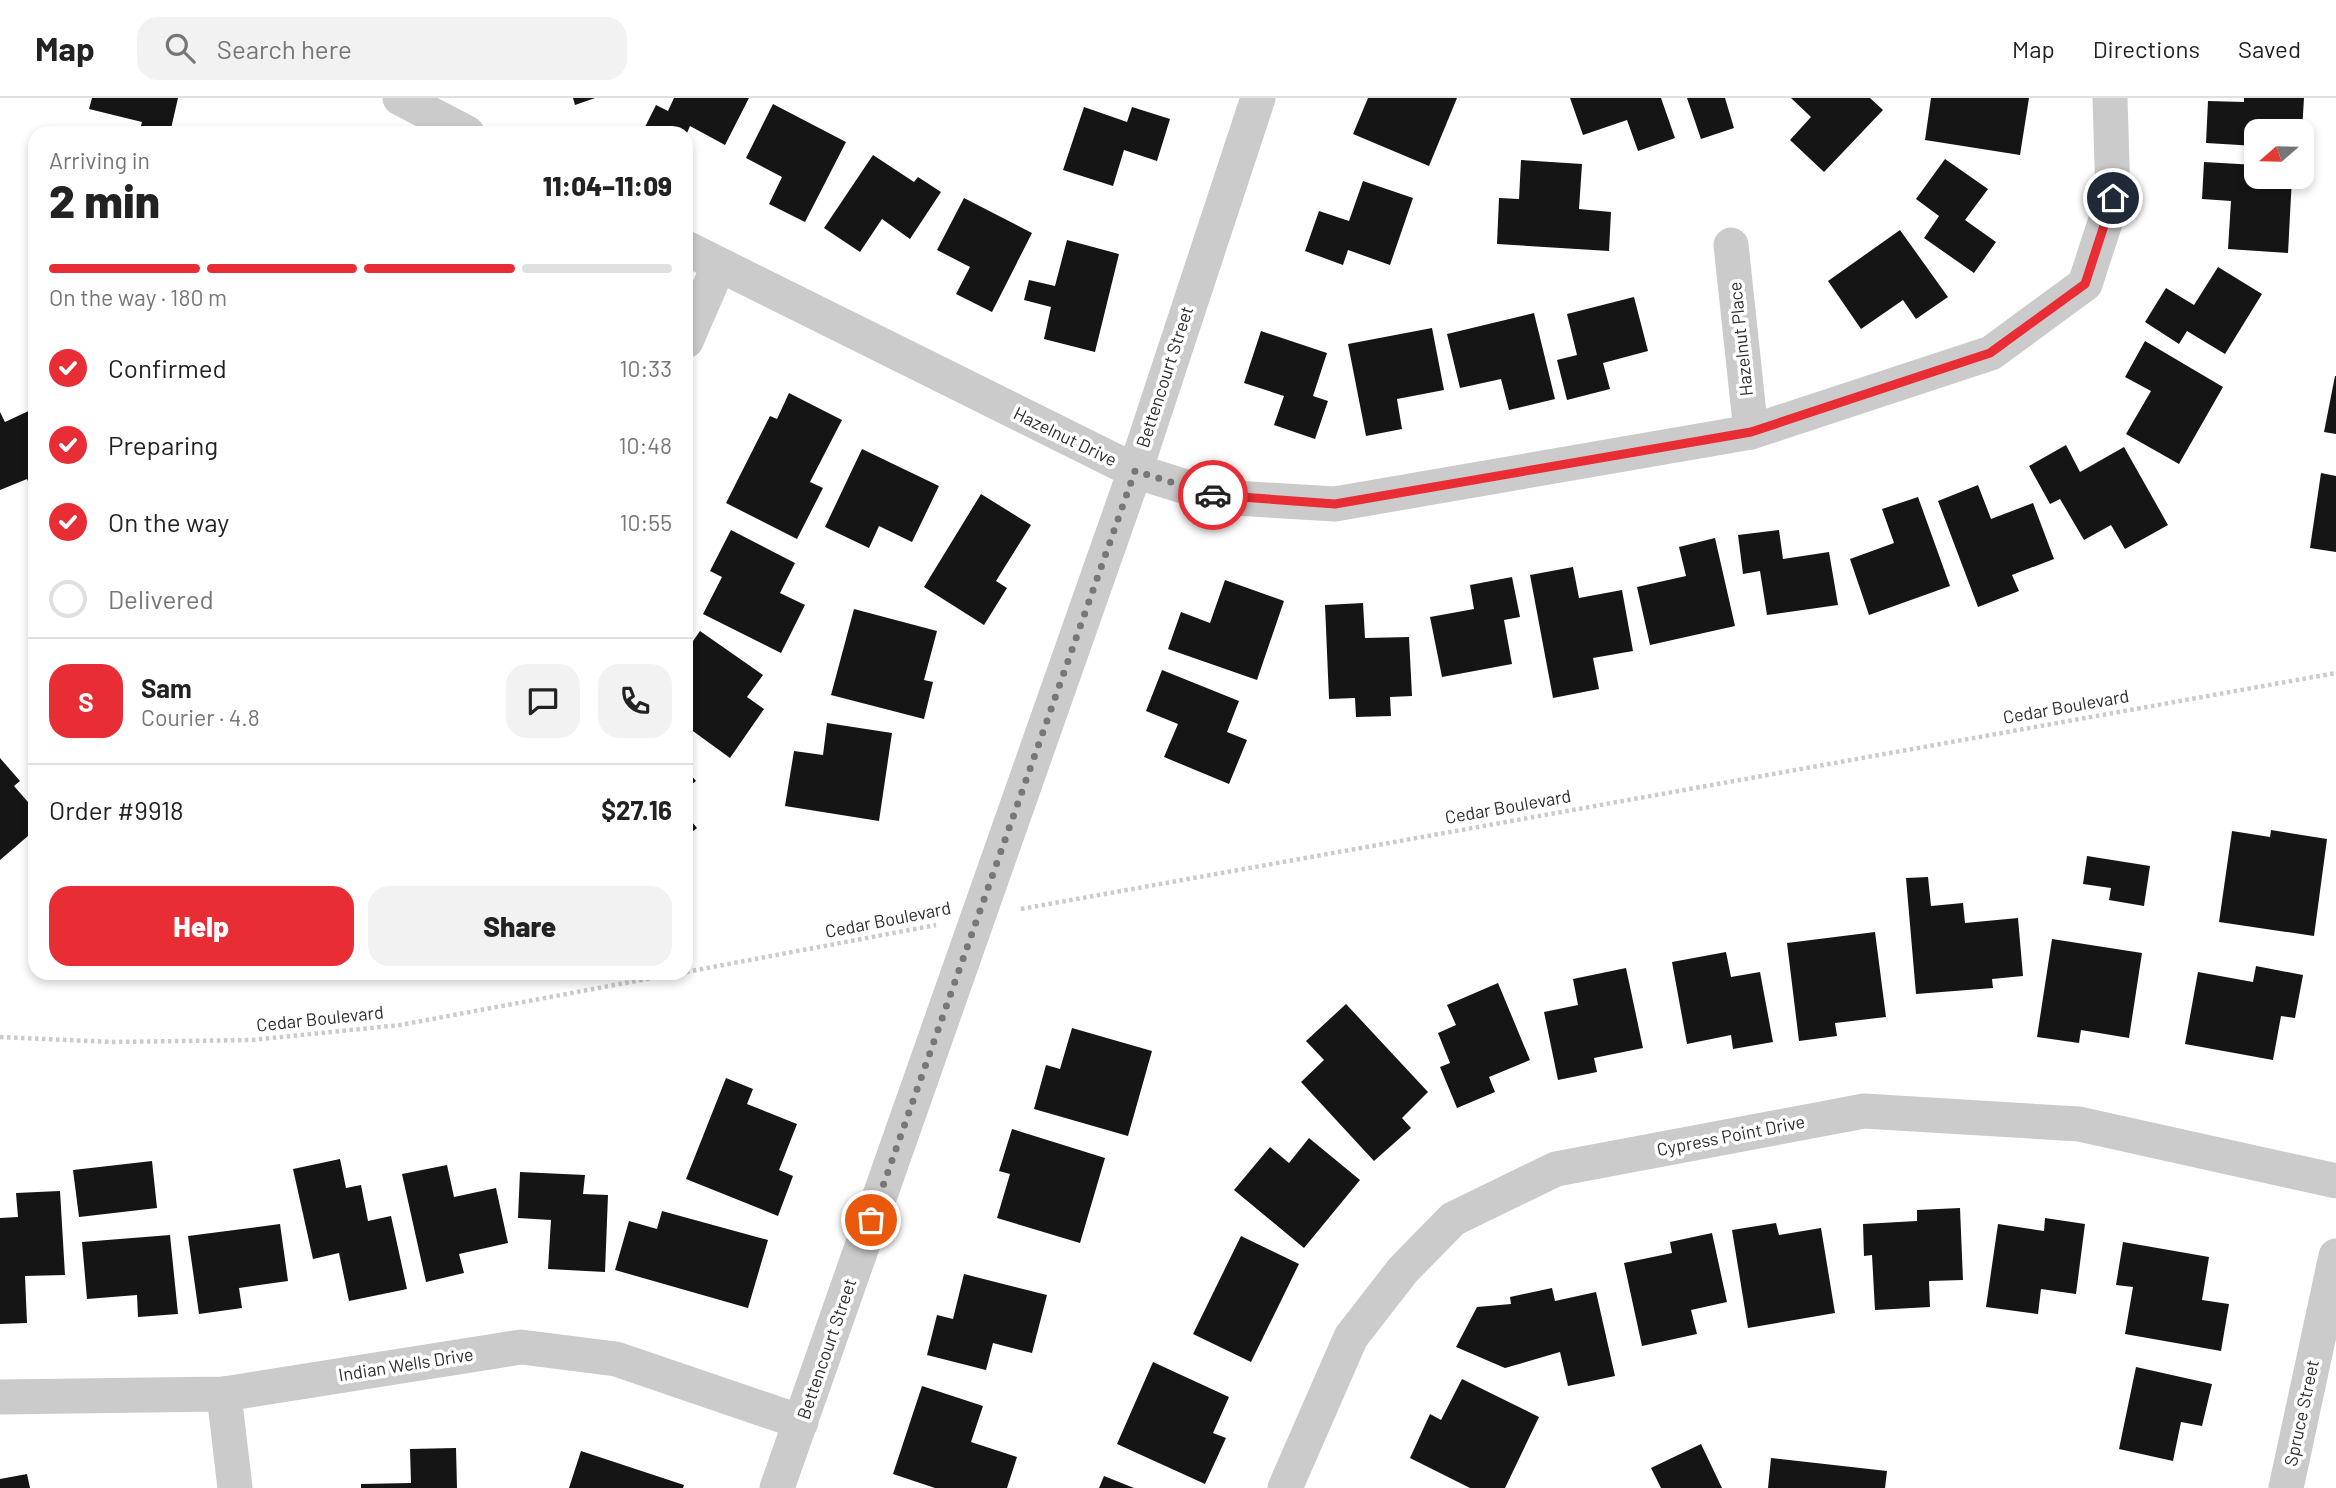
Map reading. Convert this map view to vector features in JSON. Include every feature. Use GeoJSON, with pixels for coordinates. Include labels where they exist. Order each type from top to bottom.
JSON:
{"type":"FeatureCollection","features":[{"type":"Feature","properties":{"kind":"street"},"geometry":{"type":"LineString","coordinates":[[400,98],[454,126]]}},
{"type":"Feature","properties":{"kind":"street","name":"Bettencourt Street"},"geometry":{"type":"LineString","coordinates":[[777,1488],[1135,471],[1258,98]]}},
{"type":"Feature","properties":{"kind":"street","name":"Hazelnut Drive"},"geometry":{"type":"LineString","coordinates":[[693,252],[1135,471],[1218,497],[1335,504],[1751,432],[1990,353],[2085,284],[2113,198],[2110,98]]}},
{"type":"Feature","properties":{"kind":"street","name":"Hazelnut Place"},"geometry":{"type":"LineString","coordinates":[[1731,245],[1751,432]]}},
{"type":"Feature","properties":{"kind":"street"},"geometry":{"type":"LineString","coordinates":[[693,325],[719,265]]}},
{"type":"Feature","properties":{"kind":"street","name":"Cypress Point Drive"},"geometry":{"type":"LineString","coordinates":[[1285,1488],[1351,1337],[1403,1269],[1453,1219],[1556,1169],[1864,1111],[2079,1124],[2336,1181]]}},
{"type":"Feature","properties":{"kind":"street","name":"Spruce Street"},"geometry":{"type":"LineString","coordinates":[[2286,1488],[2336,1256]]}},
{"type":"Feature","properties":{"kind":"street","name":"Indian Wells Drive"},"geometry":{"type":"LineString","coordinates":[[0,1397],[224,1394],[521,1348],[616,1359],[801,1422]]}},
{"type":"Feature","properties":{"kind":"street"},"geometry":{"type":"LineString","coordinates":[[224,1394],[235,1488]]}},
{"type":"Feature","properties":{"kind":"path","name":"Cedar Boulevard"},"geometry":{"type":"LineString","coordinates":[[693,971],[976,917],[2336,673]]}},
{"type":"Feature","properties":{"kind":"path","name":"Cedar Boulevard"},"geometry":{"type":"LineString","coordinates":[[0,1037],[113,1042],[252,1040],[400,1025],[641,980]]}},
{"type":"Feature","properties":{"kind":"building"},"geometry":{"type":"Polygon","coordinates":[[[92,98],[178,98],[172,126],[141,126],[142,122],[89,109],[92,98]]]}},
{"type":"Feature","properties":{"kind":"building"},"geometry":{"type":"Polygon","coordinates":[[[573,98],[595,98],[575,105],[573,98]]]}},
{"type":"Feature","properties":{"kind":"building"},"geometry":{"type":"Polygon","coordinates":[[[674,98],[749,98],[725,145],[693,126],[646,126],[656,105],[668,111],[674,98]]]}},
{"type":"Feature","properties":{"kind":"building"},"geometry":{"type":"Polygon","coordinates":[[[1368,98],[1457,98],[1429,166],[1353,134],[1368,98]]]}},
{"type":"Feature","properties":{"kind":"building"},"geometry":{"type":"Polygon","coordinates":[[[1570,98],[1661,98],[1675,138],[1638,151],[1627,120],[1583,135],[1570,98]]]}},
{"type":"Feature","properties":{"kind":"building"},"geometry":{"type":"Polygon","coordinates":[[[1687,98],[1725,98],[1734,128],[1701,139],[1687,98]]]}},
{"type":"Feature","properties":{"kind":"building"},"geometry":{"type":"Polygon","coordinates":[[[1791,98],[1870,98],[1883,110],[1824,172],[1790,140],[1811,117],[1791,98]]]}},
{"type":"Feature","properties":{"kind":"building"},"geometry":{"type":"Polygon","coordinates":[[[1931,98],[2029,98],[2020,155],[1925,140],[1931,98]]]}},
{"type":"Feature","properties":{"kind":"building"},"geometry":{"type":"Polygon","coordinates":[[[2244,98],[2304,98],[2303,119],[2244,119],[2244,145],[2206,143],[2208,101],[2244,102],[2244,98]]]}},
{"type":"Feature","properties":{"kind":"building"},"geometry":{"type":"Polygon","coordinates":[[[773,104],[846,142],[805,222],[769,204],[782,177],[746,158],[773,104]]]}},
{"type":"Feature","properties":{"kind":"building"},"geometry":{"type":"Polygon","coordinates":[[[1084,107],[1127,122],[1132,107],[1170,119],[1157,161],[1124,150],[1113,186],[1063,170],[1084,107]]]}},
{"type":"Feature","properties":{"kind":"building"},"geometry":{"type":"Polygon","coordinates":[[[873,155],[914,182],[918,177],[941,192],[910,239],[882,219],[860,252],[824,228],[873,155]]]}},
{"type":"Feature","properties":{"kind":"building"},"geometry":{"type":"Polygon","coordinates":[[[1945,159],[1988,189],[1965,220],[1996,242],[1974,273],[1924,238],[1939,216],[1916,199],[1945,159]]]}},
{"type":"Feature","properties":{"kind":"building"},"geometry":{"type":"Polygon","coordinates":[[[1521,160],[1582,164],[1579,209],[1611,212],[1609,251],[1497,244],[1499,198],[1519,199],[1521,160]]]}},
{"type":"Feature","properties":{"kind":"building"},"geometry":{"type":"Polygon","coordinates":[[[2204,162],[2244,164],[2244,189],[2291,189],[2288,253],[2228,249],[2231,201],[2202,199],[2204,162]]]}},
{"type":"Feature","properties":{"kind":"building"},"geometry":{"type":"Polygon","coordinates":[[[1363,181],[1413,198],[1390,265],[1348,250],[1343,265],[1305,251],[1319,211],[1349,221],[1363,181]]]}},
{"type":"Feature","properties":{"kind":"building"},"geometry":{"type":"Polygon","coordinates":[[[964,198],[1032,233],[992,312],[956,294],[970,267],[937,250],[964,198]]]}},
{"type":"Feature","properties":{"kind":"building"},"geometry":{"type":"Polygon","coordinates":[[[1900,230],[1948,297],[1916,319],[1903,300],[1861,329],[1828,281],[1900,230]]]}},
{"type":"Feature","properties":{"kind":"building"},"geometry":{"type":"Polygon","coordinates":[[[1067,240],[1119,254],[1095,352],[1044,339],[1051,307],[1024,300],[1029,280],[1055,286],[1067,240]]]}},
{"type":"Feature","properties":{"kind":"building"},"geometry":{"type":"Polygon","coordinates":[[[2218,267],[2262,294],[2225,354],[2187,331],[2179,344],[2145,322],[2166,288],[2194,305],[2218,267]]]}},
{"type":"Feature","properties":{"kind":"building"},"geometry":{"type":"Polygon","coordinates":[[[1634,297],[1648,351],[1603,363],[1610,389],[1567,400],[1557,360],[1577,355],[1567,314],[1634,297]]]}},
{"type":"Feature","properties":{"kind":"building"},"geometry":{"type":"Polygon","coordinates":[[[1534,313],[1555,399],[1509,410],[1501,379],[1460,388],[1447,334],[1534,313]]]}},
{"type":"Feature","properties":{"kind":"building"},"geometry":{"type":"Polygon","coordinates":[[[1432,328],[1444,390],[1397,399],[1402,429],[1366,436],[1348,344],[1432,328]]]}},
{"type":"Feature","properties":{"kind":"building"},"geometry":{"type":"Polygon","coordinates":[[[1261,331],[1327,353],[1313,396],[1328,401],[1315,439],[1274,425],[1284,396],[1244,383],[1261,331]]]}},
{"type":"Feature","properties":{"kind":"building"},"geometry":{"type":"Polygon","coordinates":[[[2145,341],[2223,387],[2179,464],[2126,434],[2151,391],[2125,377],[2145,341]]]}},
{"type":"Feature","properties":{"kind":"building"},"geometry":{"type":"Polygon","coordinates":[[[2336,376],[2336,434],[2324,432],[2336,376]]]}},
{"type":"Feature","properties":{"kind":"building"},"geometry":{"type":"Polygon","coordinates":[[[789,393],[842,420],[810,482],[823,488],[797,539],[726,503],[770,416],[777,419],[789,393]]]}},
{"type":"Feature","properties":{"kind":"building"},"geometry":{"type":"Polygon","coordinates":[[[28,411],[28,481],[27,479],[0,490],[0,412],[5,422],[28,411]]]}},
{"type":"Feature","properties":{"kind":"building"},"geometry":{"type":"Polygon","coordinates":[[[2066,445],[2080,472],[2124,447],[2168,525],[2125,549],[2111,525],[2084,540],[2060,499],[2050,504],[2029,466],[2066,445]]]}},
{"type":"Feature","properties":{"kind":"building"},"geometry":{"type":"Polygon","coordinates":[[[862,449],[939,486],[912,542],[879,526],[869,548],[825,527],[862,449]]]}},
{"type":"Feature","properties":{"kind":"building"},"geometry":{"type":"Polygon","coordinates":[[[2321,473],[2336,476],[2336,552],[2310,548],[2321,473]]]}},
{"type":"Feature","properties":{"kind":"building"},"geometry":{"type":"Polygon","coordinates":[[[1978,485],[1991,519],[2033,503],[2054,559],[2012,575],[2019,591],[1978,607],[1938,501],[1978,485]]]}},
{"type":"Feature","properties":{"kind":"building"},"geometry":{"type":"Polygon","coordinates":[[[981,494],[1031,525],[996,581],[1007,588],[984,625],[924,587],[981,494]]]}},
{"type":"Feature","properties":{"kind":"building"},"geometry":{"type":"Polygon","coordinates":[[[1918,497],[1950,586],[1869,615],[1850,559],[1894,543],[1882,509],[1918,497]]]}},
{"type":"Feature","properties":{"kind":"building"},"geometry":{"type":"Polygon","coordinates":[[[731,530],[795,563],[780,593],[805,605],[781,653],[703,614],[722,577],[710,571],[731,530]]]}},
{"type":"Feature","properties":{"kind":"building"},"geometry":{"type":"Polygon","coordinates":[[[1779,530],[1783,559],[1829,552],[1838,605],[1767,615],[1760,571],[1743,574],[1738,535],[1779,530]]]}},
{"type":"Feature","properties":{"kind":"building"},"geometry":{"type":"Polygon","coordinates":[[[1715,538],[1735,626],[1650,645],[1637,587],[1686,576],[1679,547],[1715,538]]]}},
{"type":"Feature","properties":{"kind":"building"},"geometry":{"type":"Polygon","coordinates":[[[1573,567],[1579,598],[1622,590],[1633,651],[1593,658],[1599,689],[1553,698],[1530,575],[1573,567]]]}},
{"type":"Feature","properties":{"kind":"building"},"geometry":{"type":"Polygon","coordinates":[[[1512,577],[1520,617],[1504,620],[1512,664],[1442,677],[1430,617],[1474,609],[1470,585],[1512,577]]]}},
{"type":"Feature","properties":{"kind":"building"},"geometry":{"type":"Polygon","coordinates":[[[1225,580],[1284,601],[1257,680],[1168,649],[1181,612],[1210,623],[1225,580]]]}},
{"type":"Feature","properties":{"kind":"building"},"geometry":{"type":"Polygon","coordinates":[[[1363,603],[1365,638],[1409,637],[1412,696],[1390,697],[1391,716],[1356,717],[1355,698],[1329,699],[1325,605],[1363,603]]]}},
{"type":"Feature","properties":{"kind":"building"},"geometry":{"type":"Polygon","coordinates":[[[854,609],[937,631],[924,680],[933,682],[924,719],[831,695],[854,609]]]}},
{"type":"Feature","properties":{"kind":"building"},"geometry":{"type":"Polygon","coordinates":[[[700,631],[763,675],[747,697],[764,709],[730,758],[693,731],[693,641],[700,631]]]}},
{"type":"Feature","properties":{"kind":"building"},"geometry":{"type":"Polygon","coordinates":[[[1162,670],[1239,701],[1227,732],[1247,740],[1229,784],[1164,757],[1178,724],[1146,711],[1162,670]]]}},
{"type":"Feature","properties":{"kind":"building"},"geometry":{"type":"Polygon","coordinates":[[[827,723],[892,733],[879,821],[785,806],[794,751],[823,755],[827,723]]]}},
{"type":"Feature","properties":{"kind":"building"},"geometry":{"type":"Polygon","coordinates":[[[0,758],[20,781],[14,786],[28,802],[28,836],[0,860],[0,758]]]}},
{"type":"Feature","properties":{"kind":"building"},"geometry":{"type":"Polygon","coordinates":[[[2271,830],[2327,839],[2314,936],[2219,922],[2232,831],[2270,837],[2271,830]]]}},
{"type":"Feature","properties":{"kind":"building"},"geometry":{"type":"Polygon","coordinates":[[[2087,856],[2150,866],[2144,906],[2109,900],[2111,888],[2083,884],[2087,856]]]}},
{"type":"Feature","properties":{"kind":"building"},"geometry":{"type":"Polygon","coordinates":[[[1928,877],[1931,906],[1963,903],[1965,923],[2018,918],[2023,976],[1992,979],[1993,988],[1916,994],[1906,878],[1928,877]]]}},
{"type":"Feature","properties":{"kind":"building"},"geometry":{"type":"Polygon","coordinates":[[[1875,932],[1886,1017],[1835,1023],[1837,1036],[1799,1041],[1787,943],[1875,932]]]}},
{"type":"Feature","properties":{"kind":"building"},"geometry":{"type":"Polygon","coordinates":[[[2052,939],[2142,953],[2129,1038],[2081,1030],[2079,1043],[2037,1037],[2052,939]]]}},
{"type":"Feature","properties":{"kind":"building"},"geometry":{"type":"Polygon","coordinates":[[[1726,952],[1731,977],[1760,972],[1773,1042],[1733,1049],[1731,1035],[1687,1044],[1672,962],[1726,952]]]}},
{"type":"Feature","properties":{"kind":"building"},"geometry":{"type":"Polygon","coordinates":[[[2256,966],[2303,975],[2295,1018],[2281,1016],[2273,1060],[2185,1044],[2198,972],[2253,982],[2256,966]]]}},
{"type":"Feature","properties":{"kind":"building"},"geometry":{"type":"Polygon","coordinates":[[[1626,968],[1643,1048],[1594,1058],[1597,1072],[1558,1080],[1544,1012],[1578,1005],[1573,979],[1626,968]]]}},
{"type":"Feature","properties":{"kind":"building"},"geometry":{"type":"Polygon","coordinates":[[[1498,983],[1530,1060],[1489,1077],[1495,1092],[1457,1108],[1440,1067],[1450,1063],[1438,1033],[1456,1025],[1447,1005],[1498,983]]]}},
{"type":"Feature","properties":{"kind":"building"},"geometry":{"type":"Polygon","coordinates":[[[1346,1004],[1428,1092],[1402,1118],[1411,1128],[1374,1161],[1301,1082],[1324,1060],[1306,1041],[1346,1004]]]}},
{"type":"Feature","properties":{"kind":"building"},"geometry":{"type":"Polygon","coordinates":[[[1072,1028],[1152,1051],[1128,1136],[1034,1109],[1046,1065],[1060,1069],[1072,1028]]]}},
{"type":"Feature","properties":{"kind":"building"},"geometry":{"type":"Polygon","coordinates":[[[726,1078],[753,1089],[747,1104],[797,1124],[779,1170],[793,1176],[778,1216],[686,1179],[726,1078]]]}},
{"type":"Feature","properties":{"kind":"building"},"geometry":{"type":"Polygon","coordinates":[[[1012,1129],[1105,1158],[1080,1243],[997,1218],[1010,1174],[999,1171],[1012,1129]]]}},
{"type":"Feature","properties":{"kind":"building"},"geometry":{"type":"Polygon","coordinates":[[[1309,1138],[1360,1180],[1304,1248],[1234,1190],[1270,1147],[1289,1163],[1309,1138]]]}},
{"type":"Feature","properties":{"kind":"building"},"geometry":{"type":"Polygon","coordinates":[[[340,1159],[346,1188],[361,1185],[368,1221],[391,1216],[407,1289],[349,1301],[339,1253],[313,1259],[293,1169],[340,1159]]]}},
{"type":"Feature","properties":{"kind":"building"},"geometry":{"type":"Polygon","coordinates":[[[152,1161],[157,1208],[79,1217],[73,1170],[152,1161]]]}},
{"type":"Feature","properties":{"kind":"building"},"geometry":{"type":"Polygon","coordinates":[[[447,1165],[454,1197],[496,1188],[508,1243],[459,1254],[464,1273],[426,1282],[402,1174],[447,1165]]]}},
{"type":"Feature","properties":{"kind":"building"},"geometry":{"type":"Polygon","coordinates":[[[520,1172],[585,1175],[583,1194],[608,1195],[605,1272],[548,1269],[551,1220],[518,1218],[520,1172]]]}},
{"type":"Feature","properties":{"kind":"building"},"geometry":{"type":"Polygon","coordinates":[[[60,1191],[65,1275],[25,1276],[27,1323],[0,1324],[0,1218],[18,1217],[16,1193],[60,1191]]]}},
{"type":"Feature","properties":{"kind":"building"},"geometry":{"type":"Polygon","coordinates":[[[1960,1208],[1963,1280],[1929,1281],[1930,1307],[1875,1310],[1872,1255],[1864,1256],[1863,1224],[1917,1221],[1917,1210],[1960,1208]]]}},
{"type":"Feature","properties":{"kind":"building"},"geometry":{"type":"Polygon","coordinates":[[[662,1211],[768,1240],[748,1308],[615,1270],[629,1221],[657,1229],[662,1211]]]}},
{"type":"Feature","properties":{"kind":"building"},"geometry":{"type":"Polygon","coordinates":[[[2045,1218],[2085,1224],[2076,1294],[2041,1289],[2038,1314],[1986,1307],[1998,1224],[2044,1231],[2045,1218]]]}},
{"type":"Feature","properties":{"kind":"building"},"geometry":{"type":"Polygon","coordinates":[[[1776,1223],[1779,1235],[1821,1228],[1835,1313],[1748,1328],[1732,1230],[1776,1223]]]}},
{"type":"Feature","properties":{"kind":"building"},"geometry":{"type":"Polygon","coordinates":[[[280,1224],[288,1281],[239,1288],[242,1308],[199,1314],[188,1236],[280,1224]]]}},
{"type":"Feature","properties":{"kind":"building"},"geometry":{"type":"Polygon","coordinates":[[[1712,1233],[1727,1302],[1691,1310],[1697,1334],[1642,1346],[1624,1263],[1672,1253],[1670,1242],[1712,1233]]]}},
{"type":"Feature","properties":{"kind":"building"},"geometry":{"type":"Polygon","coordinates":[[[170,1235],[178,1314],[138,1317],[137,1295],[87,1299],[82,1242],[170,1235]]]}},
{"type":"Feature","properties":{"kind":"building"},"geometry":{"type":"Polygon","coordinates":[[[1241,1236],[1299,1264],[1251,1362],[1193,1334],[1241,1236]]]}},
{"type":"Feature","properties":{"kind":"building"},"geometry":{"type":"Polygon","coordinates":[[[2123,1242],[2209,1257],[2202,1300],[2229,1304],[2221,1351],[2125,1334],[2133,1287],[2116,1285],[2123,1242]]]}},
{"type":"Feature","properties":{"kind":"building"},"geometry":{"type":"Polygon","coordinates":[[[964,1274],[1047,1295],[1032,1353],[993,1343],[986,1370],[927,1355],[937,1315],[953,1319],[964,1274]]]}},
{"type":"Feature","properties":{"kind":"building"},"geometry":{"type":"Polygon","coordinates":[[[1552,1288],[1555,1301],[1596,1292],[1615,1376],[1568,1386],[1560,1352],[1505,1368],[1456,1347],[1477,1307],[1511,1304],[1510,1297],[1552,1288]]]}},
{"type":"Feature","properties":{"kind":"building"},"geometry":{"type":"Polygon","coordinates":[[[1153,1362],[1229,1397],[1213,1433],[1226,1438],[1205,1484],[1117,1444],[1153,1362]]]}},
{"type":"Feature","properties":{"kind":"building"},"geometry":{"type":"Polygon","coordinates":[[[2136,1367],[2212,1384],[2202,1426],[2181,1422],[2173,1461],[2119,1449],[2136,1367]]]}},
{"type":"Feature","properties":{"kind":"building"},"geometry":{"type":"Polygon","coordinates":[[[1462,1379],[1539,1417],[1505,1488],[1470,1488],[1410,1458],[1430,1414],[1441,1420],[1462,1379]]]}},
{"type":"Feature","properties":{"kind":"building"},"geometry":{"type":"Polygon","coordinates":[[[922,1386],[983,1406],[971,1442],[1017,1457],[1007,1488],[935,1488],[893,1474],[922,1386]]]}},
{"type":"Feature","properties":{"kind":"building"},"geometry":{"type":"Polygon","coordinates":[[[1701,1444],[1722,1488],[1661,1488],[1651,1468],[1701,1444]]]}},
{"type":"Feature","properties":{"kind":"building"},"geometry":{"type":"Polygon","coordinates":[[[456,1448],[457,1488],[361,1488],[361,1484],[411,1483],[410,1449],[456,1448]]]}},
{"type":"Feature","properties":{"kind":"building"},"geometry":{"type":"Polygon","coordinates":[[[581,1451],[684,1485],[683,1488],[569,1488],[581,1451]]]}},
{"type":"Feature","properties":{"kind":"building"},"geometry":{"type":"Polygon","coordinates":[[[1771,1458],[1887,1471],[1885,1488],[1768,1488],[1771,1458]]]}},
{"type":"Feature","properties":{"kind":"building"},"geometry":{"type":"Polygon","coordinates":[[[27,1474],[30,1488],[0,1488],[0,1479],[27,1474]]]}},
{"type":"Feature","properties":{"kind":"building"},"geometry":{"type":"Polygon","coordinates":[[[1104,1476],[1134,1488],[1099,1488],[1104,1476]]]}},
{"type":"Feature","properties":{"kind":"way so far"},"geometry":{"type":"LineString","coordinates":[[871,1220],[1135,471],[1213,495]]}},
{"type":"Feature","properties":{"kind":"route"},"geometry":{"type":"LineString","coordinates":[[1213,495],[1335,504],[1751,432],[1990,353],[2085,284],[2113,198]]}}]}
